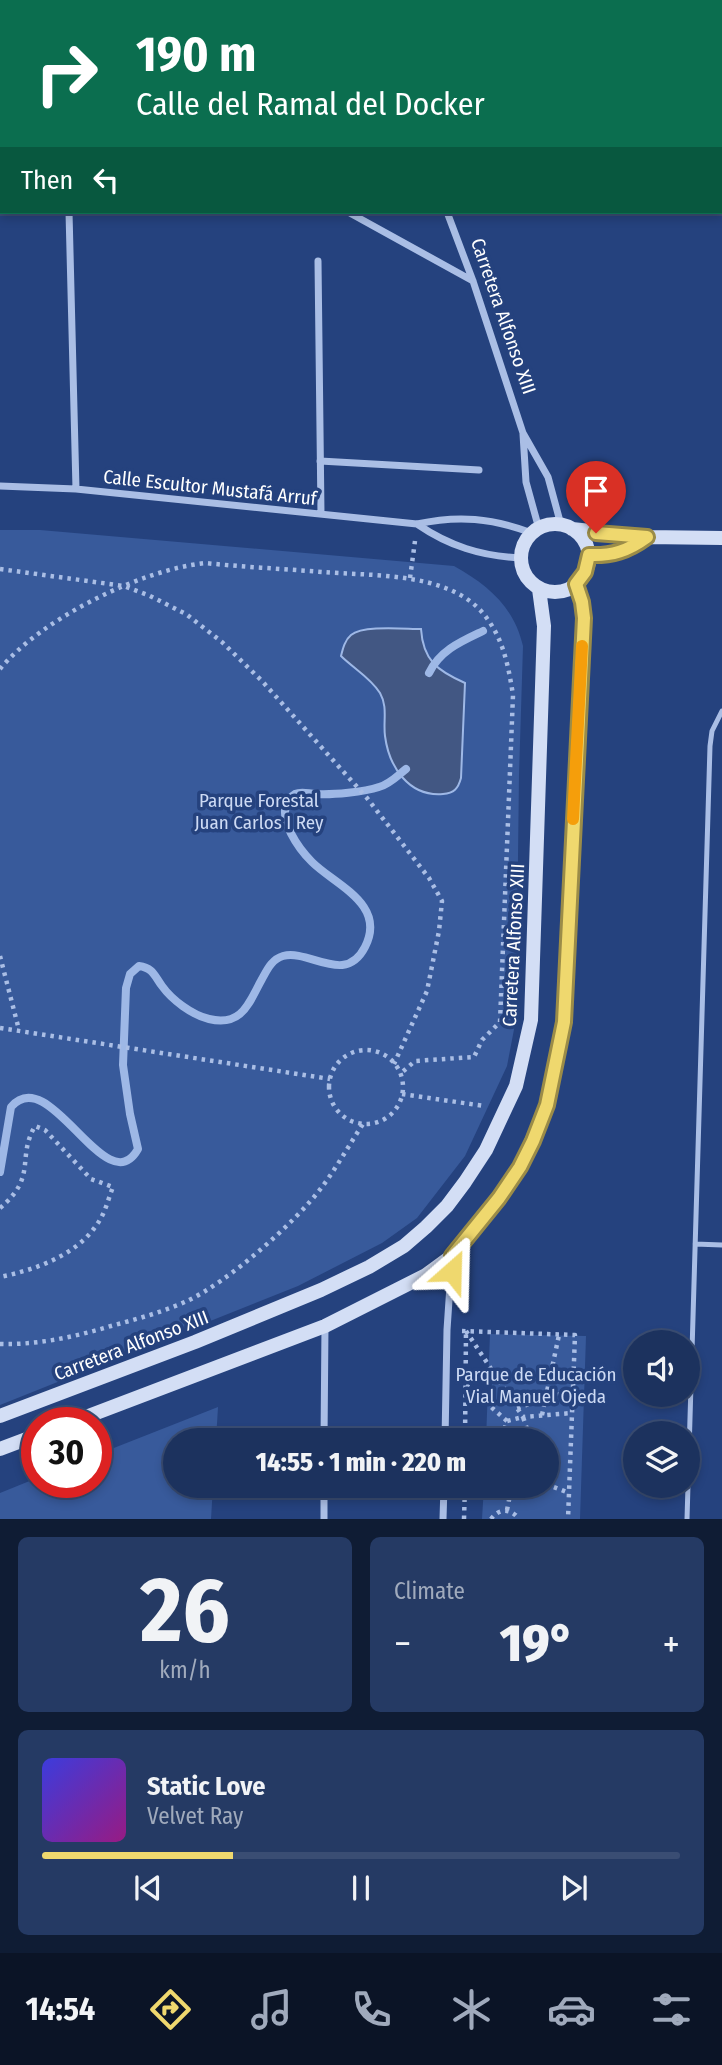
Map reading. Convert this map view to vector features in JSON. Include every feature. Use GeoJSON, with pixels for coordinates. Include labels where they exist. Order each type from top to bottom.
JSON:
{"type":"FeatureCollection","features":[{"type":"Feature","properties":{"kind":"main road"},"geometry":{"type":"LineString","coordinates":[[566,527],[580,535],[589,555],[585,572],[576,584],[558,592],[539,589],[528,580],[520,558],[522,549],[535,531],[550,525],[647,537],[722,538]]}},
{"type":"Feature","properties":{"kind":"main road"},"geometry":{"type":"LineString","coordinates":[[589,555],[620,553],[647,537]]}},
{"type":"Feature","properties":{"kind":"main road"},"geometry":{"type":"LineString","coordinates":[[112,1407],[325,1326],[426,1275],[452,1256],[499,1198],[520,1167],[547,1105],[564,1022],[584,618],[576,584]]}},
{"type":"Feature","properties":{"kind":"main road","name":"Carretera Alfonso XIII"},"geometry":{"type":"LineString","coordinates":[[0,1416],[195,1342],[321,1290],[369,1267],[404,1246],[447,1206],[486,1150],[516,1086],[531,1020],[544,626],[539,589]]}},
{"type":"Feature","properties":{"kind":"main road"},"geometry":{"type":"LineString","coordinates":[[0,1449],[21,1441]]}},
{"type":"Feature","properties":{"kind":"street"},"geometry":{"type":"LineString","coordinates":[[69,214],[76,489]]}},
{"type":"Feature","properties":{"kind":"street"},"geometry":{"type":"LineString","coordinates":[[352,214],[473,281]]}},
{"type":"Feature","properties":{"kind":"street","name":"Carretera Alfonso XIII"},"geometry":{"type":"LineString","coordinates":[[448,214],[473,281],[523,433],[548,477],[566,527]]}},
{"type":"Feature","properties":{"kind":"street"},"geometry":{"type":"LineString","coordinates":[[318,261],[321,514]]}},
{"type":"Feature","properties":{"kind":"street","name":"Carretera Alfonso XIII"},"geometry":{"type":"LineString","coordinates":[[523,433],[526,482],[535,531]]}},
{"type":"Feature","properties":{"kind":"street"},"geometry":{"type":"LineString","coordinates":[[320,461],[479,470]]}},
{"type":"Feature","properties":{"kind":"street","name":"Calle Escultor Mustafá Arruf"},"geometry":{"type":"LineString","coordinates":[[0,486],[76,489],[417,524],[440,519],[487,519],[535,531]]}},
{"type":"Feature","properties":{"kind":"street","name":"Calle Escultor Mustafá Arruf"},"geometry":{"type":"LineString","coordinates":[[417,524],[435,537],[477,553],[520,558]]}},
{"type":"Feature","properties":{"kind":"street"},"geometry":{"type":"LineString","coordinates":[[445,1428],[452,1256]]}},
{"type":"Feature","properties":{"kind":"street"},"geometry":{"type":"LineString","coordinates":[[324,1428],[325,1326]]}},
{"type":"Feature","properties":{"kind":"street"},"geometry":{"type":"LineString","coordinates":[[324,1498],[324,1519]]}},
{"type":"Feature","properties":{"kind":"street"},"geometry":{"type":"LineString","coordinates":[[443,1519],[444,1498]]}},
{"type":"Feature","properties":{"kind":"lane"},"geometry":{"type":"LineString","coordinates":[[687,1519],[710,746],[712,731],[722,711]]}},
{"type":"Feature","properties":{"kind":"lane"},"geometry":{"type":"LineString","coordinates":[[695,1244],[722,1245]]}},
{"type":"Feature","properties":{"kind":"path"},"geometry":{"type":"LineString","coordinates":[[410,578],[417,524]]}},
{"type":"Feature","properties":{"kind":"path"},"geometry":{"type":"LineString","coordinates":[[0,669],[17,650],[47,626],[124,586],[168,569],[205,563],[410,578],[452,592],[481,611],[501,640],[513,695],[500,1022],[482,1040],[474,1057],[415,1060],[400,1074]]}},
{"type":"Feature","properties":{"kind":"path"},"geometry":{"type":"LineString","coordinates":[[0,569],[124,586],[186,614],[222,642],[262,681],[367,798],[429,878],[442,901],[427,990],[394,1064]]}},
{"type":"Feature","properties":{"kind":"path"},"geometry":{"type":"LineString","coordinates":[[0,956],[19,1030]]}},
{"type":"Feature","properties":{"kind":"path"},"geometry":{"type":"LineString","coordinates":[[0,1028],[330,1079]]}},
{"type":"Feature","properties":{"kind":"path"},"geometry":{"type":"LineString","coordinates":[[363,1050],[385,1056],[394,1064],[400,1074],[402,1094],[399,1104],[384,1119],[363,1124],[340,1114],[329,1092],[330,1079],[341,1059],[363,1050]]}},
{"type":"Feature","properties":{"kind":"path"},"geometry":{"type":"LineString","coordinates":[[402,1094],[506,1109]]}},
{"type":"Feature","properties":{"kind":"path"},"geometry":{"type":"LineString","coordinates":[[0,1344],[59,1340],[132,1320],[190,1300],[245,1262],[292,1219],[321,1189],[363,1124]]}},
{"type":"Feature","properties":{"kind":"path"},"geometry":{"type":"LineString","coordinates":[[0,1208],[15,1196],[22,1183],[30,1134],[35,1126],[45,1130],[91,1179],[113,1187],[102,1217],[76,1247],[43,1266],[0,1277]]}},
{"type":"Feature","properties":{"kind":"path"},"geometry":{"type":"LineString","coordinates":[[447,1330],[575,1335],[568,1519]]}},
{"type":"Feature","properties":{"kind":"path"},"geometry":{"type":"LineString","coordinates":[[465,1428],[466,1331]]}},
{"type":"Feature","properties":{"kind":"path"},"geometry":{"type":"LineString","coordinates":[[466,1331],[523,1417],[527,1428]]}},
{"type":"Feature","properties":{"kind":"path"},"geometry":{"type":"LineString","coordinates":[[542,1415],[559,1335]]}},
{"type":"Feature","properties":{"kind":"path"},"geometry":{"type":"LineString","coordinates":[[466,1385],[507,1421]]}},
{"type":"Feature","properties":{"kind":"path"},"geometry":{"type":"LineString","coordinates":[[517,1408],[573,1390]]}},
{"type":"Feature","properties":{"kind":"path"},"geometry":{"type":"LineString","coordinates":[[507,1421],[572,1413]]}},
{"type":"Feature","properties":{"kind":"path"},"geometry":{"type":"LineString","coordinates":[[505,1428],[507,1421]]}},
{"type":"Feature","properties":{"kind":"path"},"geometry":{"type":"LineString","coordinates":[[559,1489],[569,1493]]}},
{"type":"Feature","properties":{"kind":"path"},"geometry":{"type":"LineString","coordinates":[[464,1498],[464,1519]]}},
{"type":"Feature","properties":{"kind":"path"},"geometry":{"type":"LineString","coordinates":[[507,1510],[509,1498]]}},
{"type":"Feature","properties":{"kind":"path"},"geometry":{"type":"LineString","coordinates":[[491,1519],[497,1512],[507,1510],[519,1519]]}},
{"type":"Feature","properties":{"kind":"green space","name":"Parque Forestal Juan Carlos I Rey"},"geometry":{"type":"Polygon","coordinates":[[[0,530],[40,530],[454,566],[498,598],[513,620],[523,646],[516,1019],[507,1066],[465,1156],[417,1218],[382,1243],[298,1286],[0,1405],[0,530]]]}},
{"type":"Feature","properties":{"kind":"green space","name":"Parque de Educación Vial Manuel Ojeda"},"geometry":{"type":"Polygon","coordinates":[[[490,1334],[586,1336],[580,1519],[482,1519],[483,1498],[559,1498],[559,1428],[486,1428],[490,1334]]]}},
{"type":"Feature","properties":{"kind":"green space"},"geometry":{"type":"Polygon","coordinates":[[[218,1407],[217,1428],[165,1428],[218,1407]]]}},
{"type":"Feature","properties":{"kind":"green space"},"geometry":{"type":"Polygon","coordinates":[[[163,1429],[163,1498],[212,1498],[211,1519],[0,1519],[0,1493],[21,1484],[21,1498],[112,1498],[112,1449],[163,1429]]]}},
{"type":"Feature","properties":{"kind":"shaded area"},"geometry":{"type":"Polygon","coordinates":[[[384,628],[421,629],[425,649],[434,664],[465,683],[461,778],[455,790],[447,793],[431,794],[420,791],[396,769],[387,748],[384,704],[380,693],[341,656],[347,639],[357,632],[384,628]]]}},
{"type":"Feature","properties":{"kind":"waterway"},"geometry":{"type":"LineString","coordinates":[[429,673],[445,652],[483,631]]}},
{"type":"Feature","properties":{"kind":"waterway"},"geometry":{"type":"LineString","coordinates":[[0,1172],[11,1107],[26,1098],[43,1102],[110,1160],[125,1161],[138,1149],[123,1065],[126,988],[130,974],[139,966],[150,970],[177,1002],[196,1014],[221,1021],[243,1011],[268,969],[279,957],[293,955],[337,965],[348,964],[357,958],[365,947],[370,932],[364,907],[301,850],[287,825],[285,808],[289,799],[298,793],[339,794],[373,789],[387,784],[406,769]]}},
{"type":"Feature","properties":{"kind":"slow traffic"},"geometry":{"type":"LineString","coordinates":[[573,819],[582,646]]}},
{"type":"Feature","properties":{"kind":"route"},"geometry":{"type":"LineString","coordinates":[[452,1271],[452,1256],[499,1198],[527,1154],[547,1105],[556,1067],[564,1022],[584,618],[576,584],[585,572],[589,555],[620,553],[647,537],[596,533]]}}]}
